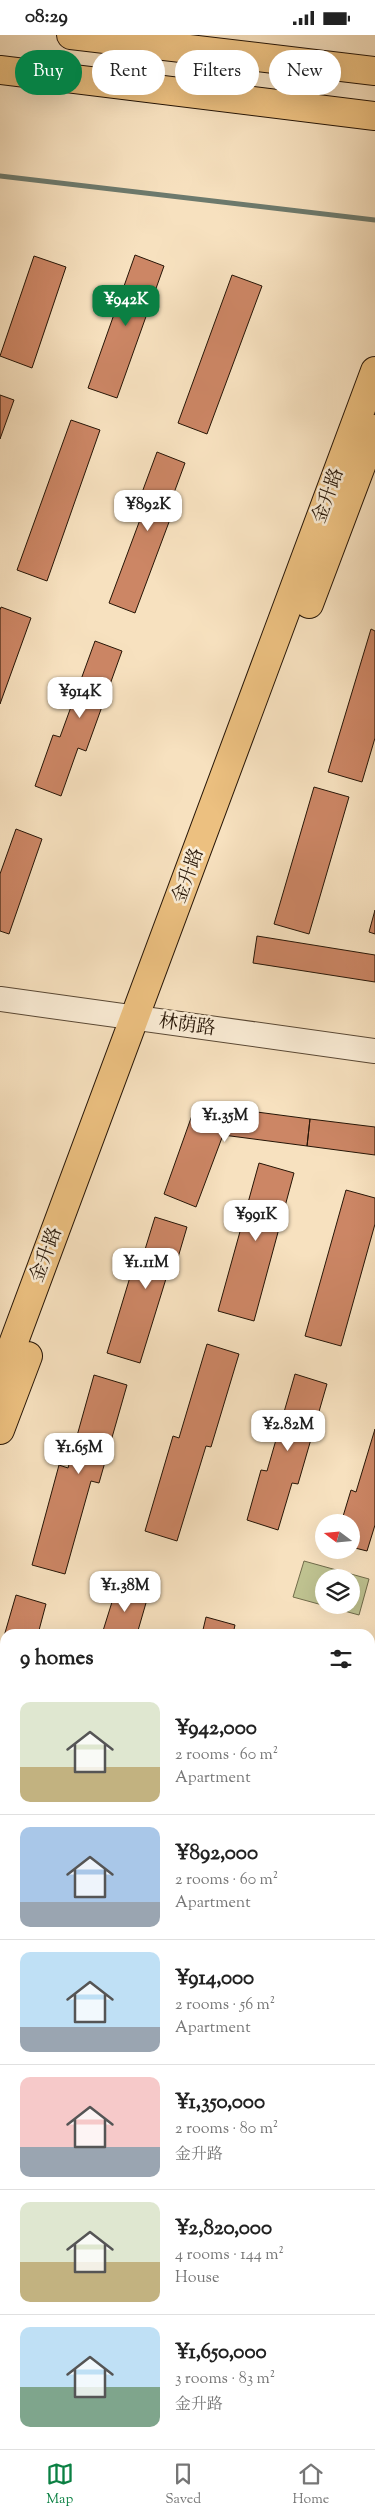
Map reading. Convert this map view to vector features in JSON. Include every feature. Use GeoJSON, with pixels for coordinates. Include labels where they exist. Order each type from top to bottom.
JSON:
{"type":"FeatureCollection","features":[{"type":"Feature","properties":{"kind":"main road"},"geometry":{"type":"LineString","coordinates":[[71,35],[375,71]]}},
{"type":"Feature","properties":{"kind":"main road"},"geometry":{"type":"LineString","coordinates":[[0,70],[375,116]]}},
{"type":"Feature","properties":{"kind":"main road","name":"金升路"},"geometry":{"type":"LineString","coordinates":[[0,1430],[375,371]]}},
{"type":"Feature","properties":{"kind":"main road","name":"金升路"},"geometry":{"type":"LineString","coordinates":[[0,1379],[144,1020],[375,429]]}},
{"type":"Feature","properties":{"kind":"street","name":"林荫路"},"geometry":{"type":"LineString","coordinates":[[0,999],[375,1051]]}},
{"type":"Feature","properties":{"kind":"green space"},"geometry":{"type":"Polygon","coordinates":[[[304,1561],[333,1569],[315,1569],[315,1603],[293,1597],[304,1561]]]}},
{"type":"Feature","properties":{"kind":"green space"},"geometry":{"type":"Polygon","coordinates":[[[360,1577],[369,1579],[360,1611],[360,1577]]]}},
{"type":"Feature","properties":{"kind":"building"},"geometry":{"type":"Polygon","coordinates":[[[135,255],[164,266],[117,398],[88,388],[135,255]]]}},
{"type":"Feature","properties":{"kind":"building"},"geometry":{"type":"Polygon","coordinates":[[[34,256],[66,267],[32,368],[0,356],[34,256]]]}},
{"type":"Feature","properties":{"kind":"building"},"geometry":{"type":"Polygon","coordinates":[[[232,275],[262,286],[207,434],[178,423],[232,275]]]}},
{"type":"Feature","properties":{"kind":"building"},"geometry":{"type":"Polygon","coordinates":[[[0,395],[14,400],[0,439],[0,395]]]}},
{"type":"Feature","properties":{"kind":"building"},"geometry":{"type":"Polygon","coordinates":[[[71,420],[100,430],[47,581],[17,570],[71,420]]]}},
{"type":"Feature","properties":{"kind":"building"},"geometry":{"type":"Polygon","coordinates":[[[157,452],[185,463],[167,512],[172,514],[135,613],[109,603],[144,509],[137,506],[157,452]]]}},
{"type":"Feature","properties":{"kind":"building"},"geometry":{"type":"Polygon","coordinates":[[[1,607],[31,618],[0,704],[0,610],[1,607]]]}},
{"type":"Feature","properties":{"kind":"building"},"geometry":{"type":"Polygon","coordinates":[[[371,629],[375,631],[375,738],[362,782],[328,772],[371,629]]]}},
{"type":"Feature","properties":{"kind":"building"},"geometry":{"type":"Polygon","coordinates":[[[95,641],[122,651],[86,751],[78,748],[61,796],[35,786],[53,735],[60,737],[95,641]]]}},
{"type":"Feature","properties":{"kind":"building"},"geometry":{"type":"Polygon","coordinates":[[[314,787],[349,797],[309,934],[274,924],[314,787]]]}},
{"type":"Feature","properties":{"kind":"building"},"geometry":{"type":"Polygon","coordinates":[[[16,829],[42,839],[9,934],[0,931],[0,874],[16,829]]]}},
{"type":"Feature","properties":{"kind":"building"},"geometry":{"type":"Polygon","coordinates":[[[375,910],[375,934],[369,932],[375,910]]]}},
{"type":"Feature","properties":{"kind":"building"},"geometry":{"type":"Polygon","coordinates":[[[257,936],[375,955],[375,982],[253,963],[257,936]]]}},
{"type":"Feature","properties":{"kind":"building"},"geometry":{"type":"Polygon","coordinates":[[[196,1104],[310,1119],[307,1146],[223,1135],[196,1207],[164,1194],[196,1104]]]}},
{"type":"Feature","properties":{"kind":"building"},"geometry":{"type":"Polygon","coordinates":[[[310,1119],[375,1127],[375,1155],[307,1146],[310,1119]]]}},
{"type":"Feature","properties":{"kind":"building"},"geometry":{"type":"Polygon","coordinates":[[[259,1163],[294,1173],[254,1321],[218,1311],[259,1163]]]}},
{"type":"Feature","properties":{"kind":"building"},"geometry":{"type":"Polygon","coordinates":[[[346,1190],[375,1198],[375,1224],[341,1346],[305,1336],[346,1190]]]}},
{"type":"Feature","properties":{"kind":"building"},"geometry":{"type":"Polygon","coordinates":[[[155,1217],[187,1227],[174,1271],[169,1269],[140,1363],[107,1353],[137,1254],[143,1256],[155,1217]]]}},
{"type":"Feature","properties":{"kind":"building"},"geometry":{"type":"Polygon","coordinates":[[[207,1344],[239,1354],[211,1447],[206,1446],[177,1541],[145,1531],[173,1436],[179,1438],[207,1344]]]}},
{"type":"Feature","properties":{"kind":"building"},"geometry":{"type":"Polygon","coordinates":[[[295,1374],[327,1384],[298,1484],[292,1483],[278,1530],[247,1520],[261,1470],[267,1471],[295,1374]]]}},
{"type":"Feature","properties":{"kind":"building"},"geometry":{"type":"Polygon","coordinates":[[[94,1375],[127,1385],[99,1483],[91,1481],[65,1574],[32,1565],[59,1465],[68,1468],[94,1375]]]}},
{"type":"Feature","properties":{"kind":"building"},"geometry":{"type":"Polygon","coordinates":[[[375,1429],[375,1525],[367,1551],[360,1549],[360,1514],[344,1514],[351,1490],[356,1492],[375,1429]]]}},
{"type":"Feature","properties":{"kind":"building"},"geometry":{"type":"Polygon","coordinates":[[[117,1586],[148,1596],[138,1629],[104,1629],[117,1586]]]}},
{"type":"Feature","properties":{"kind":"building"},"geometry":{"type":"Polygon","coordinates":[[[16,1595],[46,1604],[39,1629],[6,1629],[16,1595]]]}},
{"type":"Feature","properties":{"kind":"building"},"geometry":{"type":"Polygon","coordinates":[[[206,1617],[235,1625],[234,1629],[203,1629],[206,1617]]]}},
{"type":"Feature","properties":{"kind":"waterway"},"geometry":{"type":"LineString","coordinates":[[0,176],[375,220]]}}]}
